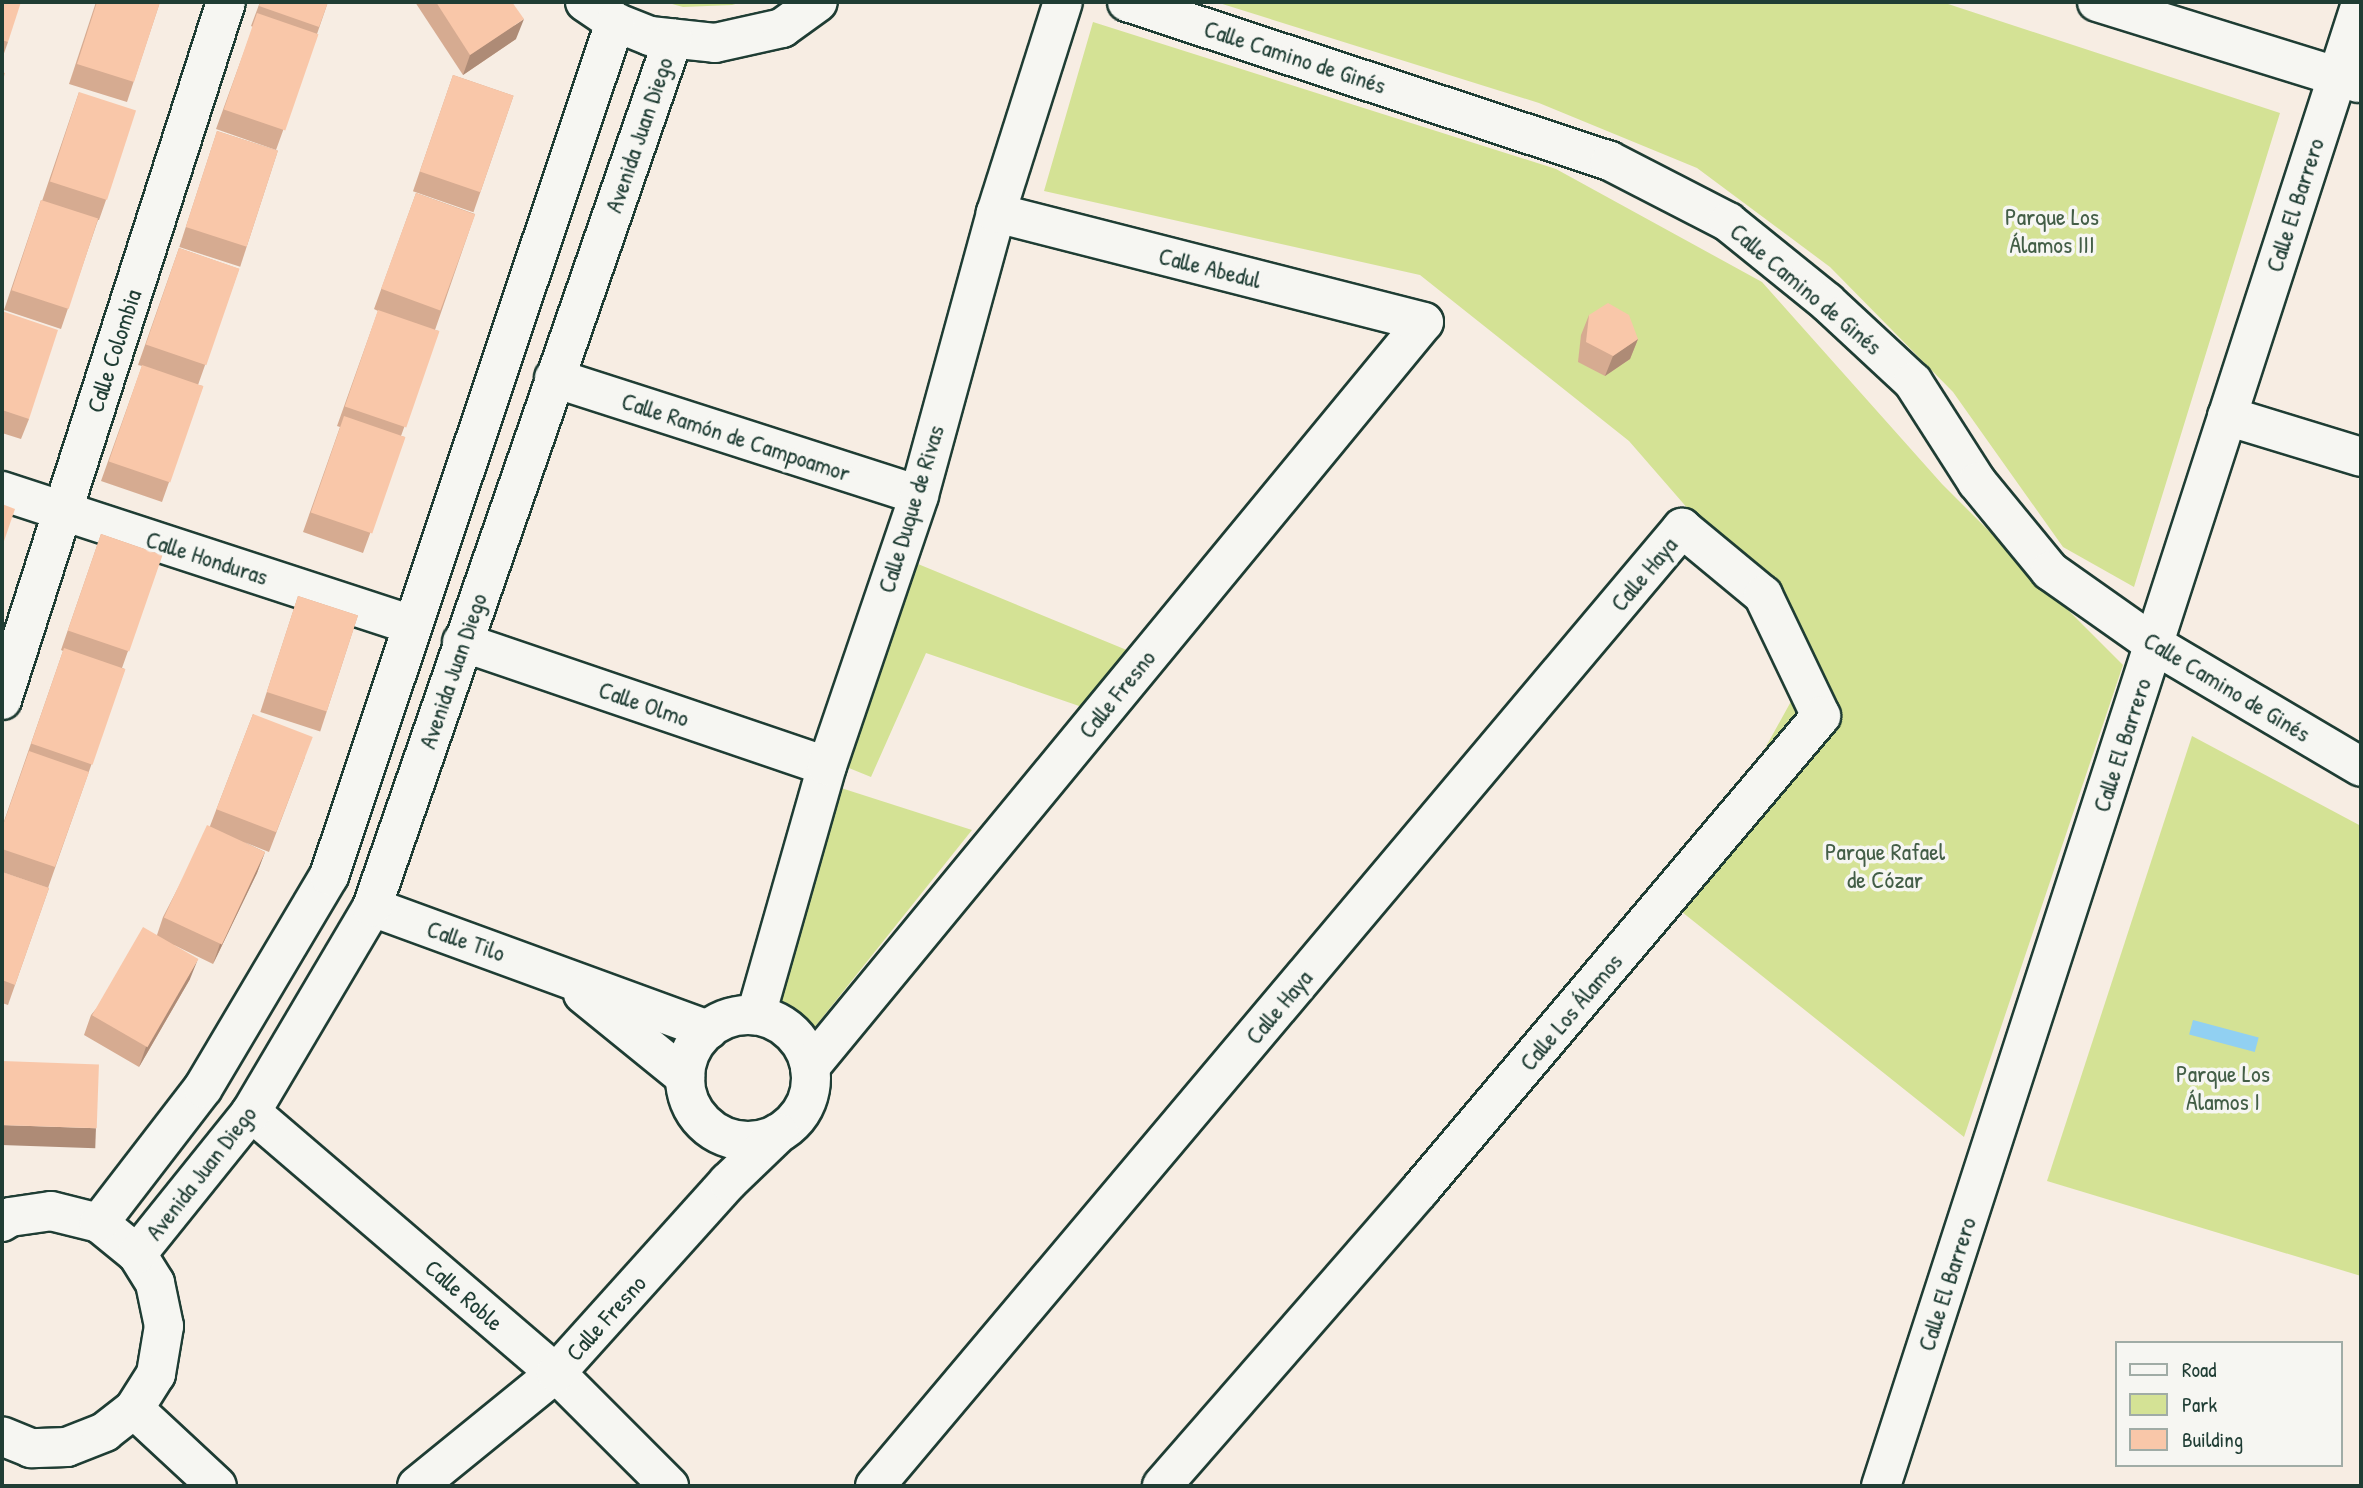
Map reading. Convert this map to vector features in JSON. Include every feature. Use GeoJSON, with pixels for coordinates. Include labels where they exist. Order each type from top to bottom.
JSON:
{"type":"FeatureCollection","features":[{"type":"Feature","properties":{"kind":"street","name":"Calle Colombia"},"geometry":{"type":"LineString","coordinates":[[2,700],[226,2]]}},
{"type":"Feature","properties":{"kind":"street"},"geometry":{"type":"LineString","coordinates":[[600,12],[650,36],[715,43],[782,28],[818,2]]}},
{"type":"Feature","properties":{"kind":"street","name":"Calle Duque de Rivas"},"geometry":{"type":"LineString","coordinates":[[756,1015],[827,766],[919,495],[996,213],[1063,2]]}},
{"type":"Feature","properties":{"kind":"street","name":"Calle Camino de Ginés"},"geometry":{"type":"LineString","coordinates":[[1127,2],[1610,161],[1728,222],[1827,302],[1913,382],[1977,482],[2050,571],[2155,645],[2361,767]]}},
{"type":"Feature","properties":{"kind":"street"},"geometry":{"type":"LineString","coordinates":[[2097,2],[2349,80]]}},
{"type":"Feature","properties":{"kind":"street","name":"Calle El Barrero"},"geometry":{"type":"LineString","coordinates":[[1881,1486],[2227,416],[2349,80],[2361,3]]}},
{"type":"Feature","properties":{"kind":"street","name":"Avenida Juan Diego"},"geometry":{"type":"LineString","coordinates":[[99,1223],[203,1088],[329,876],[413,625],[600,12]]}},
{"type":"Feature","properties":{"kind":"street","name":"Avenida Juan Diego"},"geometry":{"type":"LineString","coordinates":[[137,1254],[251,1112],[372,907],[673,38]]}},
{"type":"Feature","properties":{"kind":"street","name":"Calle Abedul"},"geometry":{"type":"LineString","coordinates":[[996,213],[1424,322]]}},
{"type":"Feature","properties":{"kind":"street","name":"Calle Fresno"},"geometry":{"type":"LineString","coordinates":[[810,1067],[1424,322]]}},
{"type":"Feature","properties":{"kind":"street","name":"Calle Ramón de Campoamor"},"geometry":{"type":"LineString","coordinates":[[554,378],[919,495]]}},
{"type":"Feature","properties":{"kind":"street"},"geometry":{"type":"LineString","coordinates":[[2227,416],[2361,457]]}},
{"type":"Feature","properties":{"kind":"street","name":"Calle Honduras"},"geometry":{"type":"LineString","coordinates":[[2,491],[413,625]]}},
{"type":"Feature","properties":{"kind":"street","name":"Calle Haya"},"geometry":{"type":"LineString","coordinates":[[875,1486],[1682,528]]}},
{"type":"Feature","properties":{"kind":"street","name":"Calle Los Álamos"},"geometry":{"type":"LineString","coordinates":[[1162,1486],[1419,1191],[1821,716],[1763,595],[1682,528]]}},
{"type":"Feature","properties":{"kind":"street","name":"Calle Olmo"},"geometry":{"type":"LineString","coordinates":[[462,642],[827,766]]}},
{"type":"Feature","properties":{"kind":"street","name":"Calle Tilo"},"geometry":{"type":"LineString","coordinates":[[372,907],[708,1030]]}},
{"type":"Feature","properties":{"kind":"street","name":"Calle Tilo"},"geometry":{"type":"LineString","coordinates":[[559,975],[685,1077]]}},
{"type":"Feature","properties":{"kind":"street"},"geometry":{"type":"LineString","coordinates":[[756,1015],[775,1021],[792,1032],[804,1048],[810,1067],[810,1086],[805,1104],[794,1120],[779,1133],[762,1139],[742,1141],[725,1137],[708,1127],[696,1113],[688,1096],[685,1077],[695,1043],[708,1030],[723,1020],[756,1015]]}},
{"type":"Feature","properties":{"kind":"street","name":"Calle Roble"},"geometry":{"type":"LineString","coordinates":[[251,1112],[556,1373],[669,1486]]}},
{"type":"Feature","properties":{"kind":"street","name":"Calle Fresno"},"geometry":{"type":"LineString","coordinates":[[417,1486],[556,1373],[728,1182],[779,1133]]}},
{"type":"Feature","properties":{"kind":"street"},"geometry":{"type":"LineString","coordinates":[[2,1222],[10,1217],[51,1211],[99,1223],[137,1254],[155,1283],[164,1326],[156,1374],[134,1409],[105,1432],[67,1447],[31,1448],[2,1436]]}},
{"type":"Feature","properties":{"kind":"street"},"geometry":{"type":"LineString","coordinates":[[134,1409],[217,1486]]}},
{"type":"Feature","properties":{"kind":"green space"},"geometry":{"type":"Polygon","coordinates":[[[665,2],[742,2],[732,5],[683,7],[665,2]]]}},
{"type":"Feature","properties":{"kind":"green space","name":"Parque Los Álamos III"},"geometry":{"type":"Polygon","coordinates":[[[1216,2],[1942,2],[2280,113],[2134,587],[2063,547],[1953,392],[1830,267],[1697,168],[1539,103],[1216,2]]]}},
{"type":"Feature","properties":{"kind":"green space","name":"Parque Rafael de Cózar"},"geometry":{"type":"Polygon","coordinates":[[[1093,22],[1556,169],[1762,282],[1942,484],[2123,665],[1964,1137],[1677,908],[1816,656],[1629,441],[1420,275],[1044,191],[1093,22]]]}},
{"type":"Feature","properties":{"kind":"green space"},"geometry":{"type":"Polygon","coordinates":[[[918,564],[1134,653],[1082,707],[926,653],[871,777],[844,766],[918,564]]]}},
{"type":"Feature","properties":{"kind":"green space","name":"Parque Los Álamos I"},"geometry":{"type":"Polygon","coordinates":[[[2192,736],[2361,826],[2361,1276],[2047,1181],[2192,736]]]}},
{"type":"Feature","properties":{"kind":"green space"},"geometry":{"type":"Polygon","coordinates":[[[838,787],[972,830],[814,1028],[776,1006],[838,787]]]}},
{"type":"Feature","properties":{"kind":"water"},"geometry":{"type":"Polygon","coordinates":[[[2193,1020],[2259,1038],[2255,1052],[2189,1034],[2193,1020]]]}},
{"type":"Feature","properties":{"kind":"building"},"geometry":{"type":"Polygon","coordinates":[[[2,2],[21,2],[8,42],[2,40],[2,2]]]}},
{"type":"Feature","properties":{"kind":"building"},"geometry":{"type":"Polygon","coordinates":[[[97,2],[160,2],[134,82],[77,64],[97,2]]]}},
{"type":"Feature","properties":{"kind":"building"},"geometry":{"type":"Polygon","coordinates":[[[260,2],[328,2],[319,27],[259,6],[260,2]]]}},
{"type":"Feature","properties":{"kind":"building"},"geometry":{"type":"Polygon","coordinates":[[[436,2],[512,2],[524,19],[470,55],[436,2]]]}},
{"type":"Feature","properties":{"kind":"building"},"geometry":{"type":"Polygon","coordinates":[[[257,13],[318,34],[285,131],[224,109],[257,13]]]}},
{"type":"Feature","properties":{"kind":"building"},"geometry":{"type":"Polygon","coordinates":[[[453,75],[514,96],[480,192],[420,171],[453,75]]]}},
{"type":"Feature","properties":{"kind":"building"},"geometry":{"type":"Polygon","coordinates":[[[79,92],[136,111],[107,200],[50,181],[79,92]]]}},
{"type":"Feature","properties":{"kind":"building"},"geometry":{"type":"Polygon","coordinates":[[[217,131],[278,151],[247,247],[186,227],[217,131]]]}},
{"type":"Feature","properties":{"kind":"building"},"geometry":{"type":"Polygon","coordinates":[[[416,193],[475,215],[440,310],[381,289],[416,193]]]}},
{"type":"Feature","properties":{"kind":"building"},"geometry":{"type":"Polygon","coordinates":[[[41,200],[98,219],[69,309],[12,290],[41,200]]]}},
{"type":"Feature","properties":{"kind":"building"},"geometry":{"type":"Polygon","coordinates":[[[179,248],[240,269],[206,365],[146,344],[179,248]]]}},
{"type":"Feature","properties":{"kind":"building"},"geometry":{"type":"Polygon","coordinates":[[[1608,303],[1629,315],[1638,339],[1613,356],[1586,342],[1589,315],[1608,303]]]}},
{"type":"Feature","properties":{"kind":"building"},"geometry":{"type":"Polygon","coordinates":[[[378,310],[439,331],[406,428],[345,406],[378,310]]]}},
{"type":"Feature","properties":{"kind":"building"},"geometry":{"type":"Polygon","coordinates":[[[2,311],[58,330],[29,419],[2,410],[2,311]]]}},
{"type":"Feature","properties":{"kind":"building"},"geometry":{"type":"Polygon","coordinates":[[[142,365],[203,386],[170,483],[109,461],[142,365]]]}},
{"type":"Feature","properties":{"kind":"building"},"geometry":{"type":"Polygon","coordinates":[[[344,416],[405,437],[372,534],[311,512],[344,416]]]}},
{"type":"Feature","properties":{"kind":"building"},"geometry":{"type":"Polygon","coordinates":[[[2,504],[15,509],[2,547],[2,504]]]}},
{"type":"Feature","properties":{"kind":"building"},"geometry":{"type":"Polygon","coordinates":[[[101,534],[162,555],[129,652],[68,630],[101,534]]]}},
{"type":"Feature","properties":{"kind":"building"},"geometry":{"type":"Polygon","coordinates":[[[298,596],[358,615],[327,712],[267,692],[298,596]]]}},
{"type":"Feature","properties":{"kind":"building"},"geometry":{"type":"Polygon","coordinates":[[[64,648],[125,669],[93,765],[31,743],[64,648]]]}},
{"type":"Feature","properties":{"kind":"building"},"geometry":{"type":"Polygon","coordinates":[[[253,714],[313,737],[276,832],[216,809],[253,714]]]}},
{"type":"Feature","properties":{"kind":"building"},"geometry":{"type":"Polygon","coordinates":[[[29,751],[89,772],[55,867],[2,849],[2,828],[29,751]]]}},
{"type":"Feature","properties":{"kind":"building"},"geometry":{"type":"Polygon","coordinates":[[[207,825],[265,852],[222,944],[164,917],[207,825]]]}},
{"type":"Feature","properties":{"kind":"building"},"geometry":{"type":"Polygon","coordinates":[[[2,872],[49,888],[15,985],[2,980],[2,872]]]}},
{"type":"Feature","properties":{"kind":"building"},"geometry":{"type":"Polygon","coordinates":[[[143,927],[198,959],[147,1047],[92,1015],[143,927]]]}},
{"type":"Feature","properties":{"kind":"building"},"geometry":{"type":"Polygon","coordinates":[[[2,1061],[99,1064],[97,1128],[2,1125],[2,1061]]]}}]}
